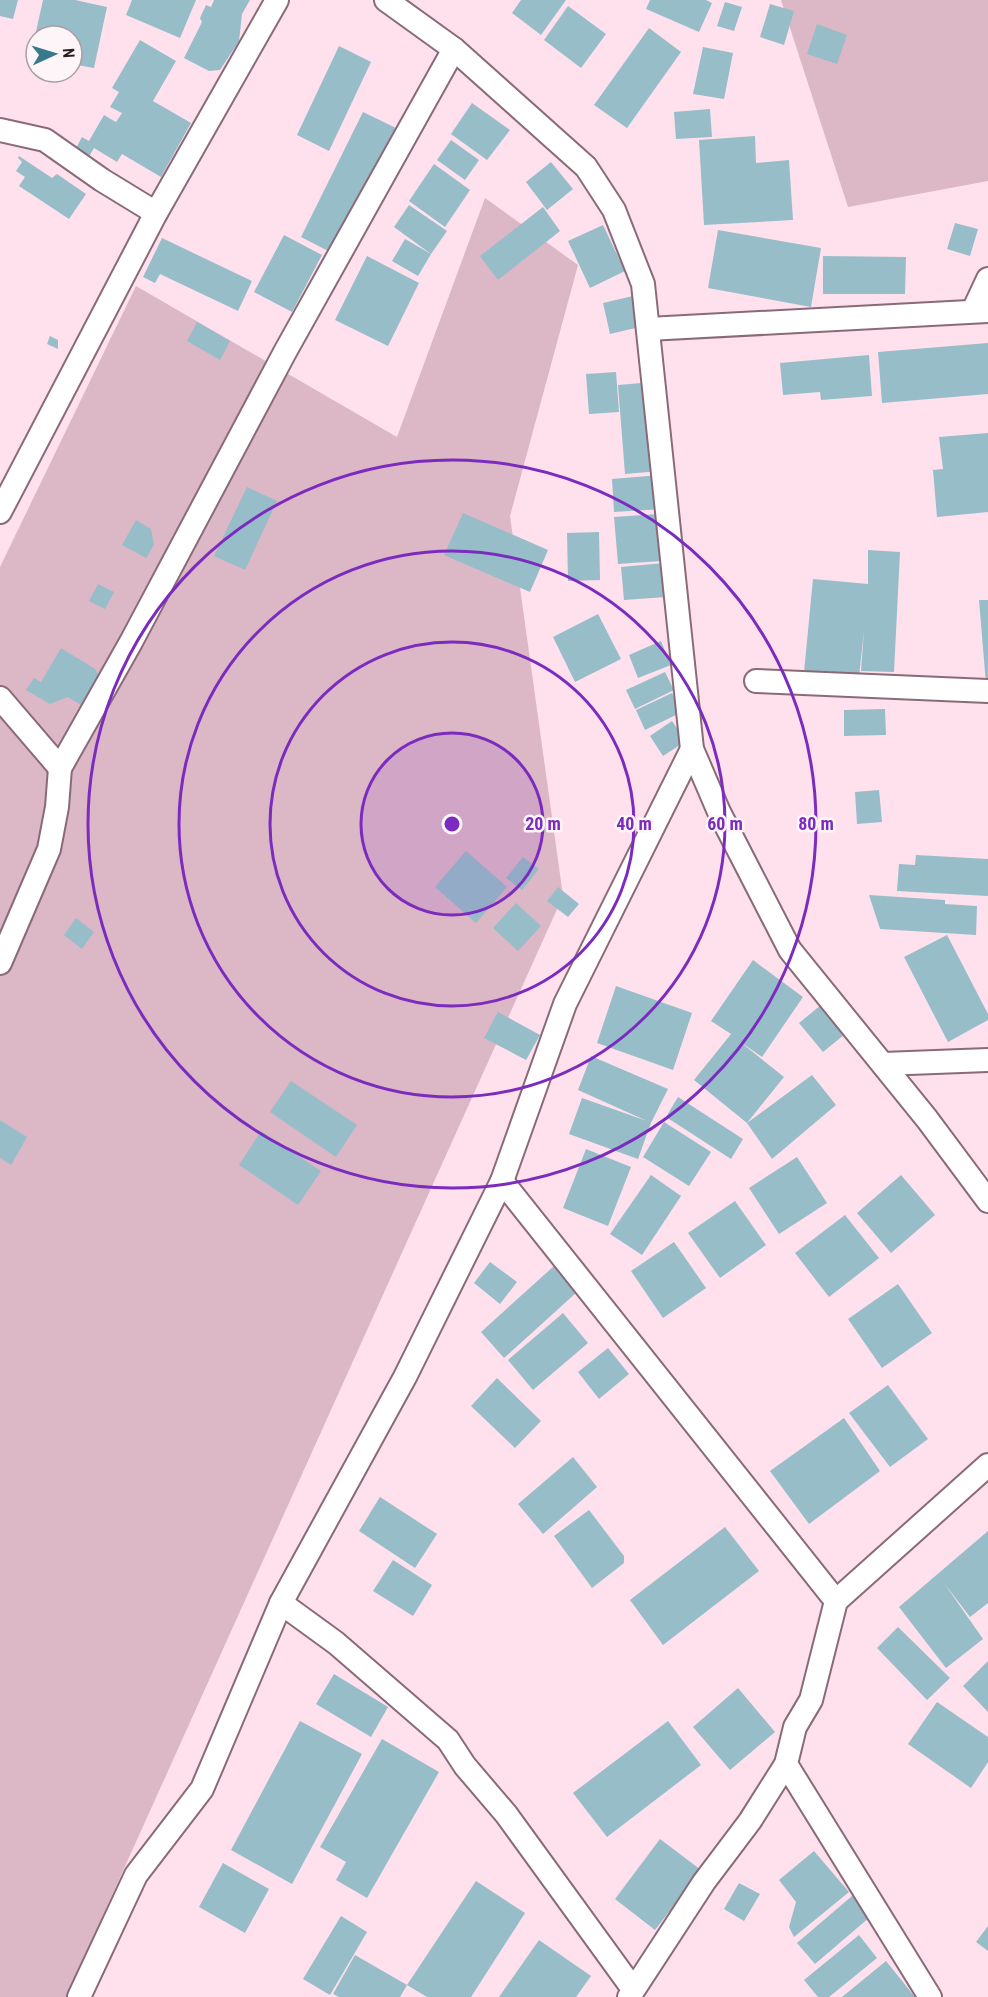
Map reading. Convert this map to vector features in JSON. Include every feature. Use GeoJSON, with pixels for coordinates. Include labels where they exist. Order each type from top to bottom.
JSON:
{"type":"FeatureCollection","features":[{"type":"Feature","properties":{"kind":"street"},"geometry":{"type":"LineString","coordinates":[[0,512],[156,213],[277,0]]}},
{"type":"Feature","properties":{"kind":"street"},"geometry":{"type":"LineString","coordinates":[[386,0],[454,49],[586,167],[614,210],[643,284],[692,749],[718,812],[790,950],[927,1119],[988,1201]]}},
{"type":"Feature","properties":{"kind":"street"},"geometry":{"type":"LineString","coordinates":[[0,963],[49,849],[57,807],[60,768],[131,642],[285,352],[454,49]]}},
{"type":"Feature","properties":{"kind":"street"},"geometry":{"type":"LineString","coordinates":[[0,130],[45,140],[102,180],[156,213]]}},
{"type":"Feature","properties":{"kind":"street"},"geometry":{"type":"LineString","coordinates":[[648,329],[981,311],[988,279]]}},
{"type":"Feature","properties":{"kind":"street"},"geometry":{"type":"LineString","coordinates":[[756,681],[988,691]]}},
{"type":"Feature","properties":{"kind":"street"},"geometry":{"type":"LineString","coordinates":[[0,698],[60,768]]}},
{"type":"Feature","properties":{"kind":"street"},"geometry":{"type":"LineString","coordinates":[[79,1997],[136,1875],[202,1789],[281,1603],[405,1377],[502,1181],[565,1004],[692,749]]}},
{"type":"Feature","properties":{"kind":"street"},"geometry":{"type":"LineString","coordinates":[[883,1064],[988,1060]]}},
{"type":"Feature","properties":{"kind":"street"},"geometry":{"type":"LineString","coordinates":[[502,1181],[836,1601]]}},
{"type":"Feature","properties":{"kind":"street"},"geometry":{"type":"LineString","coordinates":[[281,1603],[336,1643],[448,1740],[465,1766],[506,1814],[631,1993],[704,1882],[750,1821],[786,1764],[795,1727],[811,1700],[836,1601],[988,1465]]}},
{"type":"Feature","properties":{"kind":"street"},"geometry":{"type":"LineString","coordinates":[[786,1764],[930,1997]]}},
{"type":"Feature","properties":{"kind":"shaded area"},"geometry":{"type":"Polygon","coordinates":[[[781,0],[988,0],[988,181],[848,207],[781,0]]]}},
{"type":"Feature","properties":{"kind":"shaded area"},"geometry":{"type":"Polygon","coordinates":[[[485,198],[578,265],[510,516],[563,896],[66,1997],[0,1997],[0,567],[136,286],[397,437],[485,198]]]}},
{"type":"Feature","properties":{"kind":"building"},"geometry":{"type":"Polygon","coordinates":[[[0,0],[18,0],[13,19],[0,16],[0,0]]]}},
{"type":"Feature","properties":{"kind":"building"},"geometry":{"type":"Polygon","coordinates":[[[43,0],[75,0],[107,7],[94,68],[84,66],[84,24],[38,24],[43,0]]]}},
{"type":"Feature","properties":{"kind":"building"},"geometry":{"type":"Polygon","coordinates":[[[132,0],[196,0],[180,38],[126,15],[132,0]]]}},
{"type":"Feature","properties":{"kind":"building"},"geometry":{"type":"Polygon","coordinates":[[[214,0],[250,0],[242,14],[239,41],[220,70],[209,71],[184,58],[202,22],[200,18],[206,5],[211,7],[214,0]]]}},
{"type":"Feature","properties":{"kind":"building"},"geometry":{"type":"Polygon","coordinates":[[[521,0],[566,0],[541,35],[512,13],[521,0]]]}},
{"type":"Feature","properties":{"kind":"building"},"geometry":{"type":"Polygon","coordinates":[[[650,0],[706,0],[712,3],[699,32],[646,9],[650,0]]]}},
{"type":"Feature","properties":{"kind":"building"},"geometry":{"type":"Polygon","coordinates":[[[725,2],[742,7],[734,31],[717,26],[725,2]]]}},
{"type":"Feature","properties":{"kind":"building"},"geometry":{"type":"Polygon","coordinates":[[[770,4],[794,11],[784,45],[760,37],[770,4]]]}},
{"type":"Feature","properties":{"kind":"building"},"geometry":{"type":"Polygon","coordinates":[[[568,6],[606,34],[581,68],[544,40],[568,6]]]}},
{"type":"Feature","properties":{"kind":"building"},"geometry":{"type":"Polygon","coordinates":[[[817,24],[847,35],[837,64],[807,54],[817,24]]]}},
{"type":"Feature","properties":{"kind":"building"},"geometry":{"type":"Polygon","coordinates":[[[649,28],[681,52],[627,128],[594,105],[649,28]]]}},
{"type":"Feature","properties":{"kind":"building"},"geometry":{"type":"Polygon","coordinates":[[[140,40],[176,61],[153,101],[191,123],[161,177],[122,154],[117,162],[94,148],[87,160],[74,152],[82,137],[89,141],[104,115],[116,122],[122,113],[110,107],[119,92],[112,88],[140,40]]]}},
{"type":"Feature","properties":{"kind":"building"},"geometry":{"type":"Polygon","coordinates":[[[339,46],[371,62],[329,151],[297,135],[339,46]]]}},
{"type":"Feature","properties":{"kind":"building"},"geometry":{"type":"Polygon","coordinates":[[[703,47],[733,53],[724,99],[693,94],[703,47]]]}},
{"type":"Feature","properties":{"kind":"building"},"geometry":{"type":"Polygon","coordinates":[[[472,103],[510,130],[487,160],[451,134],[472,103]]]}},
{"type":"Feature","properties":{"kind":"building"},"geometry":{"type":"Polygon","coordinates":[[[710,109],[712,137],[676,139],[674,112],[710,109]]]}},
{"type":"Feature","properties":{"kind":"building"},"geometry":{"type":"Polygon","coordinates":[[[363,112],[398,129],[336,255],[301,237],[363,112]]]}},
{"type":"Feature","properties":{"kind":"building"},"geometry":{"type":"Polygon","coordinates":[[[755,136],[756,163],[789,160],[793,220],[704,225],[699,140],[755,136]]]}},
{"type":"Feature","properties":{"kind":"building"},"geometry":{"type":"Polygon","coordinates":[[[451,140],[479,160],[465,180],[437,160],[451,140]]]}},
{"type":"Feature","properties":{"kind":"building"},"geometry":{"type":"Polygon","coordinates":[[[19,156],[52,178],[57,174],[86,194],[69,219],[19,186],[25,177],[16,171],[22,162],[19,156]]]}},
{"type":"Feature","properties":{"kind":"building"},"geometry":{"type":"Polygon","coordinates":[[[551,162],[573,189],[547,210],[526,182],[551,162]]]}},
{"type":"Feature","properties":{"kind":"building"},"geometry":{"type":"Polygon","coordinates":[[[434,164],[470,190],[445,227],[409,201],[434,164]]]}},
{"type":"Feature","properties":{"kind":"building"},"geometry":{"type":"Polygon","coordinates":[[[409,205],[447,231],[431,254],[394,227],[409,205]]]}},
{"type":"Feature","properties":{"kind":"building"},"geometry":{"type":"Polygon","coordinates":[[[543,207],[560,231],[498,280],[480,256],[543,207]]]}},
{"type":"Feature","properties":{"kind":"building"},"geometry":{"type":"Polygon","coordinates":[[[955,223],[978,229],[970,256],[947,249],[955,223]]]}},
{"type":"Feature","properties":{"kind":"building"},"geometry":{"type":"Polygon","coordinates":[[[603,225],[625,271],[590,288],[568,241],[603,225]]]}},
{"type":"Feature","properties":{"kind":"building"},"geometry":{"type":"Polygon","coordinates":[[[718,230],[821,248],[811,307],[708,288],[718,230]]]}},
{"type":"Feature","properties":{"kind":"building"},"geometry":{"type":"Polygon","coordinates":[[[284,235],[322,255],[292,312],[254,292],[284,235]]]}},
{"type":"Feature","properties":{"kind":"building"},"geometry":{"type":"Polygon","coordinates":[[[162,238],[252,281],[238,311],[160,274],[155,283],[143,277],[162,238]]]}},
{"type":"Feature","properties":{"kind":"building"},"geometry":{"type":"Polygon","coordinates":[[[405,239],[431,254],[418,276],[392,261],[405,239]]]}},
{"type":"Feature","properties":{"kind":"building"},"geometry":{"type":"Polygon","coordinates":[[[367,256],[419,283],[388,346],[335,320],[367,256]]]}},
{"type":"Feature","properties":{"kind":"building"},"geometry":{"type":"Polygon","coordinates":[[[823,256],[906,257],[905,294],[823,294],[823,256]]]}},
{"type":"Feature","properties":{"kind":"building"},"geometry":{"type":"Polygon","coordinates":[[[637,295],[644,326],[610,334],[603,303],[637,295]]]}},
{"type":"Feature","properties":{"kind":"building"},"geometry":{"type":"Polygon","coordinates":[[[197,322],[230,341],[220,360],[187,341],[197,322]]]}},
{"type":"Feature","properties":{"kind":"building"},"geometry":{"type":"Polygon","coordinates":[[[50,336],[58,340],[58,349],[47,344],[50,336]]]}},
{"type":"Feature","properties":{"kind":"building"},"geometry":{"type":"Polygon","coordinates":[[[988,343],[988,394],[882,403],[878,352],[988,343]]]}},
{"type":"Feature","properties":{"kind":"building"},"geometry":{"type":"Polygon","coordinates":[[[869,355],[872,396],[821,400],[820,392],[783,395],[780,363],[869,355]]]}},
{"type":"Feature","properties":{"kind":"building"},"geometry":{"type":"Polygon","coordinates":[[[616,372],[619,412],[589,414],[586,374],[616,372]]]}},
{"type":"Feature","properties":{"kind":"building"},"geometry":{"type":"Polygon","coordinates":[[[653,382],[660,471],[625,474],[618,385],[653,382]]]}},
{"type":"Feature","properties":{"kind":"building"},"geometry":{"type":"Polygon","coordinates":[[[988,433],[988,512],[937,517],[933,470],[943,469],[939,437],[988,433]]]}},
{"type":"Feature","properties":{"kind":"building"},"geometry":{"type":"Polygon","coordinates":[[[660,475],[663,509],[614,512],[612,479],[660,475]]]}},
{"type":"Feature","properties":{"kind":"building"},"geometry":{"type":"Polygon","coordinates":[[[247,487],[277,501],[245,570],[214,556],[247,487]]]}},
{"type":"Feature","properties":{"kind":"building"},"geometry":{"type":"Polygon","coordinates":[[[463,513],[548,550],[530,592],[444,555],[463,513]]]}},
{"type":"Feature","properties":{"kind":"building"},"geometry":{"type":"Polygon","coordinates":[[[658,514],[661,561],[618,564],[614,517],[658,514]]]}},
{"type":"Feature","properties":{"kind":"building"},"geometry":{"type":"Polygon","coordinates":[[[136,520],[151,529],[154,545],[146,558],[122,545],[136,520]]]}},
{"type":"Feature","properties":{"kind":"building"},"geometry":{"type":"Polygon","coordinates":[[[599,532],[600,580],[568,581],[567,533],[599,532]]]}},
{"type":"Feature","properties":{"kind":"building"},"geometry":{"type":"Polygon","coordinates":[[[868,550],[900,552],[894,672],[861,671],[864,630],[859,677],[804,672],[813,579],[868,584],[868,550]]]}},
{"type":"Feature","properties":{"kind":"building"},"geometry":{"type":"Polygon","coordinates":[[[664,563],[666,597],[624,600],[621,567],[664,563]]]}},
{"type":"Feature","properties":{"kind":"building"},"geometry":{"type":"Polygon","coordinates":[[[98,584],[114,592],[105,609],[89,601],[98,584]]]}},
{"type":"Feature","properties":{"kind":"building"},"geometry":{"type":"Polygon","coordinates":[[[979,600],[988,600],[988,684],[986,684],[979,600]]]}},
{"type":"Feature","properties":{"kind":"building"},"geometry":{"type":"Polygon","coordinates":[[[598,614],[621,659],[575,682],[553,637],[598,614]]]}},
{"type":"Feature","properties":{"kind":"building"},"geometry":{"type":"Polygon","coordinates":[[[661,641],[671,665],[638,678],[629,655],[661,641]]]}},
{"type":"Feature","properties":{"kind":"building"},"geometry":{"type":"Polygon","coordinates":[[[61,648],[95,669],[100,677],[84,707],[68,697],[50,704],[26,690],[34,678],[41,682],[61,648]]]}},
{"type":"Feature","properties":{"kind":"building"},"geometry":{"type":"Polygon","coordinates":[[[665,672],[674,690],[635,709],[626,690],[665,672]]]}},
{"type":"Feature","properties":{"kind":"building"},"geometry":{"type":"Polygon","coordinates":[[[672,693],[682,712],[645,730],[636,710],[672,693]]]}},
{"type":"Feature","properties":{"kind":"building"},"geometry":{"type":"Polygon","coordinates":[[[885,709],[886,735],[844,736],[844,710],[885,709]]]}},
{"type":"Feature","properties":{"kind":"building"},"geometry":{"type":"Polygon","coordinates":[[[672,721],[686,741],[663,756],[650,736],[672,721]]]}},
{"type":"Feature","properties":{"kind":"building"},"geometry":{"type":"Polygon","coordinates":[[[879,790],[882,822],[857,824],[855,792],[879,790]]]}},
{"type":"Feature","properties":{"kind":"building"},"geometry":{"type":"Polygon","coordinates":[[[466,851],[507,887],[476,923],[435,887],[466,851]]]}},
{"type":"Feature","properties":{"kind":"building"},"geometry":{"type":"Polygon","coordinates":[[[916,855],[988,859],[988,896],[897,891],[899,864],[915,865],[916,855]]]}},
{"type":"Feature","properties":{"kind":"building"},"geometry":{"type":"Polygon","coordinates":[[[523,857],[539,869],[522,890],[506,878],[523,857]]]}},
{"type":"Feature","properties":{"kind":"building"},"geometry":{"type":"Polygon","coordinates":[[[558,887],[579,904],[568,917],[547,901],[558,887]]]}},
{"type":"Feature","properties":{"kind":"building"},"geometry":{"type":"Polygon","coordinates":[[[869,895],[945,900],[945,904],[977,906],[976,935],[880,929],[869,895]]]}},
{"type":"Feature","properties":{"kind":"building"},"geometry":{"type":"Polygon","coordinates":[[[516,903],[541,926],[518,951],[493,928],[516,903]]]}},
{"type":"Feature","properties":{"kind":"building"},"geometry":{"type":"Polygon","coordinates":[[[76,918],[94,932],[82,949],[64,935],[76,918]]]}},
{"type":"Feature","properties":{"kind":"building"},"geometry":{"type":"Polygon","coordinates":[[[947,935],[988,1014],[988,1020],[948,1042],[904,957],[947,935]]]}},
{"type":"Feature","properties":{"kind":"building"},"geometry":{"type":"Polygon","coordinates":[[[753,960],[803,997],[762,1057],[739,1041],[784,1077],[747,1123],[694,1080],[731,1034],[711,1021],[753,960]]]}},
{"type":"Feature","properties":{"kind":"building"},"geometry":{"type":"Polygon","coordinates":[[[616,986],[692,1013],[673,1070],[597,1043],[616,986]]]}},
{"type":"Feature","properties":{"kind":"building"},"geometry":{"type":"Polygon","coordinates":[[[821,1005],[845,1034],[823,1052],[799,1023],[821,1005]]]}},
{"type":"Feature","properties":{"kind":"building"},"geometry":{"type":"Polygon","coordinates":[[[498,1012],[540,1035],[526,1060],[484,1038],[498,1012]]]}},
{"type":"Feature","properties":{"kind":"building"},"geometry":{"type":"Polygon","coordinates":[[[591,1056],[668,1089],[651,1123],[638,1159],[569,1134],[582,1098],[647,1121],[578,1090],[591,1056]]]}},
{"type":"Feature","properties":{"kind":"building"},"geometry":{"type":"Polygon","coordinates":[[[812,1075],[836,1105],[772,1159],[747,1123],[812,1075]]]}},
{"type":"Feature","properties":{"kind":"building"},"geometry":{"type":"Polygon","coordinates":[[[291,1081],[357,1125],[336,1157],[270,1112],[291,1081]]]}},
{"type":"Feature","properties":{"kind":"building"},"geometry":{"type":"Polygon","coordinates":[[[678,1097],[743,1139],[731,1159],[666,1117],[678,1097]]]}},
{"type":"Feature","properties":{"kind":"building"},"geometry":{"type":"Polygon","coordinates":[[[0,1120],[27,1137],[11,1165],[0,1158],[0,1120]]]}},
{"type":"Feature","properties":{"kind":"building"},"geometry":{"type":"Polygon","coordinates":[[[664,1122],[711,1152],[689,1186],[643,1157],[664,1122]]]}},
{"type":"Feature","properties":{"kind":"building"},"geometry":{"type":"Polygon","coordinates":[[[261,1131],[321,1171],[298,1205],[239,1165],[261,1131]]]}},
{"type":"Feature","properties":{"kind":"building"},"geometry":{"type":"Polygon","coordinates":[[[586,1149],[631,1167],[608,1226],[563,1208],[586,1149]]]}},
{"type":"Feature","properties":{"kind":"building"},"geometry":{"type":"Polygon","coordinates":[[[797,1157],[827,1203],[779,1234],[749,1188],[797,1157]]]}},
{"type":"Feature","properties":{"kind":"building"},"geometry":{"type":"Polygon","coordinates":[[[651,1175],[681,1196],[642,1255],[610,1234],[651,1175]]]}},
{"type":"Feature","properties":{"kind":"building"},"geometry":{"type":"Polygon","coordinates":[[[901,1175],[935,1215],[891,1253],[857,1213],[901,1175]]]}},
{"type":"Feature","properties":{"kind":"building"},"geometry":{"type":"Polygon","coordinates":[[[735,1201],[766,1245],[720,1278],[688,1233],[735,1201]]]}},
{"type":"Feature","properties":{"kind":"building"},"geometry":{"type":"Polygon","coordinates":[[[845,1215],[879,1258],[829,1297],[795,1253],[845,1215]]]}},
{"type":"Feature","properties":{"kind":"building"},"geometry":{"type":"Polygon","coordinates":[[[674,1242],[706,1288],[663,1318],[631,1271],[674,1242]]]}},
{"type":"Feature","properties":{"kind":"building"},"geometry":{"type":"Polygon","coordinates":[[[490,1262],[517,1282],[500,1304],[474,1283],[490,1262]]]}},
{"type":"Feature","properties":{"kind":"building"},"geometry":{"type":"Polygon","coordinates":[[[554,1266],[577,1292],[504,1358],[481,1332],[554,1266]]]}},
{"type":"Feature","properties":{"kind":"building"},"geometry":{"type":"Polygon","coordinates":[[[898,1284],[932,1333],[882,1368],[848,1319],[898,1284]]]}},
{"type":"Feature","properties":{"kind":"building"},"geometry":{"type":"Polygon","coordinates":[[[563,1313],[588,1343],[533,1390],[508,1360],[563,1313]]]}},
{"type":"Feature","properties":{"kind":"building"},"geometry":{"type":"Polygon","coordinates":[[[608,1348],[629,1374],[599,1399],[578,1372],[608,1348]]]}},
{"type":"Feature","properties":{"kind":"building"},"geometry":{"type":"Polygon","coordinates":[[[497,1378],[541,1421],[515,1448],[471,1406],[497,1378]]]}},
{"type":"Feature","properties":{"kind":"building"},"geometry":{"type":"Polygon","coordinates":[[[888,1385],[928,1439],[890,1467],[849,1413],[888,1385]]]}},
{"type":"Feature","properties":{"kind":"building"},"geometry":{"type":"Polygon","coordinates":[[[844,1418],[880,1471],[809,1524],[770,1471],[844,1418]]]}},
{"type":"Feature","properties":{"kind":"building"},"geometry":{"type":"Polygon","coordinates":[[[573,1457],[597,1487],[543,1534],[518,1504],[573,1457]]]}},
{"type":"Feature","properties":{"kind":"building"},"geometry":{"type":"Polygon","coordinates":[[[380,1497],[437,1534],[415,1568],[359,1531],[380,1497]]]}},
{"type":"Feature","properties":{"kind":"building"},"geometry":{"type":"Polygon","coordinates":[[[589,1510],[624,1556],[624,1563],[592,1588],[554,1536],[589,1510]]]}},
{"type":"Feature","properties":{"kind":"building"},"geometry":{"type":"Polygon","coordinates":[[[725,1527],[759,1571],[663,1645],[630,1600],[725,1527]]]}},
{"type":"Feature","properties":{"kind":"building"},"geometry":{"type":"Polygon","coordinates":[[[988,1531],[988,1603],[970,1617],[944,1583],[983,1639],[946,1668],[899,1607],[988,1531]]]}},
{"type":"Feature","properties":{"kind":"building"},"geometry":{"type":"Polygon","coordinates":[[[393,1560],[432,1585],[413,1616],[373,1591],[393,1560]]]}},
{"type":"Feature","properties":{"kind":"building"},"geometry":{"type":"Polygon","coordinates":[[[898,1627],[950,1678],[927,1700],[877,1648],[898,1627]]]}},
{"type":"Feature","properties":{"kind":"building"},"geometry":{"type":"Polygon","coordinates":[[[988,1661],[988,1712],[963,1686],[988,1661]]]}},
{"type":"Feature","properties":{"kind":"building"},"geometry":{"type":"Polygon","coordinates":[[[334,1674],[388,1707],[371,1737],[316,1704],[334,1674]]]}},
{"type":"Feature","properties":{"kind":"building"},"geometry":{"type":"Polygon","coordinates":[[[738,1688],[775,1732],[730,1770],[693,1727],[738,1688]]]}},
{"type":"Feature","properties":{"kind":"building"},"geometry":{"type":"Polygon","coordinates":[[[937,1702],[988,1737],[988,1762],[971,1788],[908,1744],[937,1702]]]}},
{"type":"Feature","properties":{"kind":"building"},"geometry":{"type":"Polygon","coordinates":[[[300,1721],[362,1754],[292,1884],[231,1850],[300,1721]]]}},
{"type":"Feature","properties":{"kind":"building"},"geometry":{"type":"Polygon","coordinates":[[[668,1721],[701,1765],[607,1837],[573,1793],[668,1721]]]}},
{"type":"Feature","properties":{"kind":"building"},"geometry":{"type":"Polygon","coordinates":[[[382,1739],[439,1772],[367,1898],[336,1880],[346,1862],[320,1847],[382,1739]]]}},
{"type":"Feature","properties":{"kind":"building"},"geometry":{"type":"Polygon","coordinates":[[[660,1839],[701,1870],[655,1930],[615,1899],[660,1839]]]}},
{"type":"Feature","properties":{"kind":"building"},"geometry":{"type":"Polygon","coordinates":[[[814,1851],[849,1892],[794,1937],[789,1927],[796,1902],[779,1880],[814,1851]]]}},
{"type":"Feature","properties":{"kind":"building"},"geometry":{"type":"Polygon","coordinates":[[[223,1863],[269,1889],[245,1933],[199,1907],[223,1863]]]}},
{"type":"Feature","properties":{"kind":"building"},"geometry":{"type":"Polygon","coordinates":[[[476,1881],[525,1913],[471,1997],[427,1997],[407,1985],[476,1881]]]}},
{"type":"Feature","properties":{"kind":"building"},"geometry":{"type":"Polygon","coordinates":[[[739,1883],[760,1894],[744,1921],[724,1909],[739,1883]]]}},
{"type":"Feature","properties":{"kind":"building"},"geometry":{"type":"Polygon","coordinates":[[[859,1890],[877,1911],[815,1964],[797,1943],[859,1890]]]}},
{"type":"Feature","properties":{"kind":"building"},"geometry":{"type":"Polygon","coordinates":[[[341,1916],[367,1932],[330,1995],[303,1979],[341,1916]]]}},
{"type":"Feature","properties":{"kind":"building"},"geometry":{"type":"Polygon","coordinates":[[[988,1926],[988,1951],[976,1942],[988,1926]]]}},
{"type":"Feature","properties":{"kind":"building"},"geometry":{"type":"Polygon","coordinates":[[[859,1935],[877,1958],[829,1997],[818,1997],[804,1980],[859,1935]]]}},
{"type":"Feature","properties":{"kind":"building"},"geometry":{"type":"Polygon","coordinates":[[[539,1940],[591,1976],[576,1997],[499,1997],[539,1940]]]}},
{"type":"Feature","properties":{"kind":"building"},"geometry":{"type":"Polygon","coordinates":[[[355,1955],[407,1985],[400,1997],[339,1997],[333,1994],[355,1955]]]}},
{"type":"Feature","properties":{"kind":"building"},"geometry":{"type":"Polygon","coordinates":[[[886,1961],[915,1997],[842,1997],[886,1961]]]}}]}
